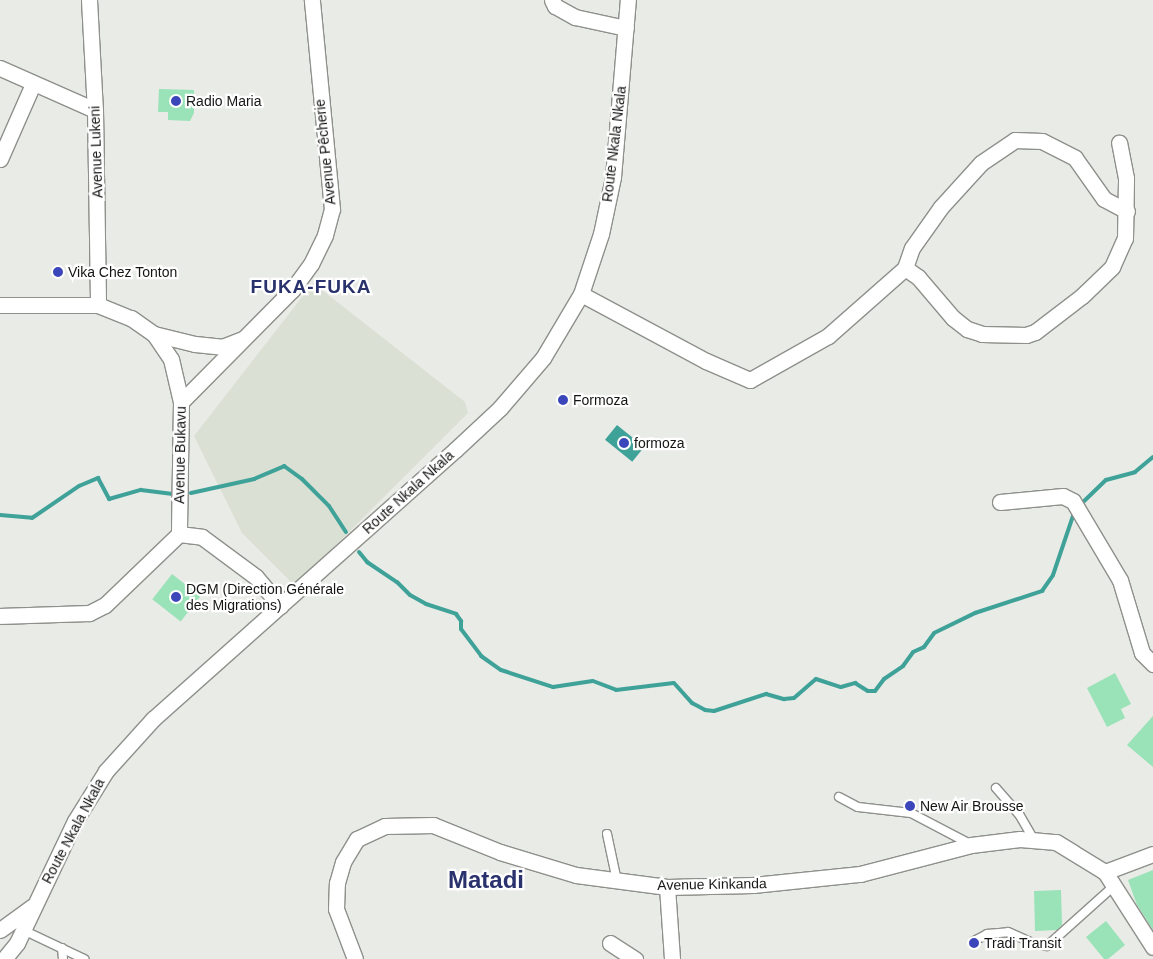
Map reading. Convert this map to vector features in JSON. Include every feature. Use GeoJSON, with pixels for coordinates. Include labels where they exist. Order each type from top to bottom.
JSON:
{"type":"FeatureCollection","features":[{"type":"Feature","properties":{"kind":"street","name":"Avenue Lukeni"},"geometry":{"type":"LineString","coordinates":[[89,0],[95,110],[98,305]]}},
{"type":"Feature","properties":{"kind":"street","name":"Avenue Pêcherie"},"geometry":{"type":"LineString","coordinates":[[181,402],[248,337],[292,290],[311,264],[325,235],[332,209],[312,0]]}},
{"type":"Feature","properties":{"kind":"street"},"geometry":{"type":"LineString","coordinates":[[552,0],[555,6],[575,16],[626,28]]}},
{"type":"Feature","properties":{"kind":"street","name":"Route Nkala Nkala"},"geometry":{"type":"LineString","coordinates":[[4,959],[24,930],[33,906],[75,821],[106,771],[153,719],[500,408],[543,358],[581,294],[602,234],[613,177],[628,0]]}},
{"type":"Feature","properties":{"kind":"street"},"geometry":{"type":"LineString","coordinates":[[0,68],[95,110]]}},
{"type":"Feature","properties":{"kind":"street"},"geometry":{"type":"LineString","coordinates":[[0,159],[33,84]]}},
{"type":"Feature","properties":{"kind":"street"},"geometry":{"type":"LineString","coordinates":[[581,294],[737,376],[750,380],[787,362],[828,336],[905,268],[912,248],[941,207],[981,163],[1015,140],[1042,141],[1075,158],[1104,199],[1127,211]]}},
{"type":"Feature","properties":{"kind":"street"},"geometry":{"type":"LineString","coordinates":[[905,268],[918,277],[954,318],[967,329],[982,334],[1026,335],[1035,332],[1082,296],[1112,267],[1125,238],[1127,211],[1126,178],[1119,143]]}},
{"type":"Feature","properties":{"kind":"street","name":"Avenue Bukavu"},"geometry":{"type":"LineString","coordinates":[[0,305],[98,305],[131,318],[154,334],[170,359],[181,402],[179,534]]}},
{"type":"Feature","properties":{"kind":"street"},"geometry":{"type":"LineString","coordinates":[[154,334],[195,344],[222,347],[248,337]]}},
{"type":"Feature","properties":{"kind":"street"},"geometry":{"type":"LineString","coordinates":[[1000,502],[1063,496],[1073,501],[1120,580],[1142,653],[1153,664]]}},
{"type":"Feature","properties":{"kind":"street"},"geometry":{"type":"LineString","coordinates":[[0,616],[89,613],[105,605],[179,534],[202,538],[256,577],[280,606]]}},
{"type":"Feature","properties":{"kind":"street","name":"Avenue Kinkanda"},"geometry":{"type":"LineString","coordinates":[[355,959],[336,909],[337,883],[343,862],[357,840],[385,826],[433,825],[500,852],[576,875],[667,887],[753,885],[860,874],[971,845],[1034,840],[1056,842],[1105,872],[1153,947]]}},
{"type":"Feature","properties":{"kind":"street"},"geometry":{"type":"LineString","coordinates":[[1105,872],[1153,854]]}},
{"type":"Feature","properties":{"kind":"street"},"geometry":{"type":"LineString","coordinates":[[667,887],[672,959]]}},
{"type":"Feature","properties":{"kind":"street"},"geometry":{"type":"LineString","coordinates":[[0,930],[33,906]]}},
{"type":"Feature","properties":{"kind":"street"},"geometry":{"type":"LineString","coordinates":[[610,943],[635,959]]}},
{"type":"Feature","properties":{"kind":"lane"},"geometry":{"type":"LineString","coordinates":[[996,788],[1020,814],[1034,840]]}},
{"type":"Feature","properties":{"kind":"lane"},"geometry":{"type":"LineString","coordinates":[[839,798],[858,807],[911,813],[971,845]]}},
{"type":"Feature","properties":{"kind":"lane"},"geometry":{"type":"LineString","coordinates":[[607,834],[617,881]]}},
{"type":"Feature","properties":{"kind":"lane"},"geometry":{"type":"LineString","coordinates":[[974,941],[987,934],[1008,932],[1035,944],[1047,946],[1115,885]]}},
{"type":"Feature","properties":{"kind":"lane"},"geometry":{"type":"LineString","coordinates":[[24,930],[84,959]]}},
{"type":"Feature","properties":{"kind":"lane"},"geometry":{"type":"LineString","coordinates":[[62,948],[62,959]]}},
{"type":"Feature","properties":{"kind":"shaded area"},"geometry":{"type":"Polygon","coordinates":[[[313,283],[465,402],[468,413],[295,586],[242,533],[194,436],[313,283]]]}},
{"type":"Feature","properties":{"kind":"water","name":"formoza"},"geometry":{"type":"Polygon","coordinates":[[[617,425],[644,447],[632,462],[605,440],[617,425]]]}},
{"type":"Feature","properties":{"kind":"building","name":"Radio Maria"},"geometry":{"type":"Polygon","coordinates":[[[159,89],[194,90],[194,113],[190,121],[168,120],[168,112],[158,112],[159,89]]]}},
{"type":"Feature","properties":{"kind":"building","name":"DGM (Direction Générale des Migrations)"},"geometry":{"type":"Polygon","coordinates":[[[172,574],[200,596],[181,621],[152,599],[172,574]]]}},
{"type":"Feature","properties":{"kind":"building"},"geometry":{"type":"Polygon","coordinates":[[[1115,673],[1131,704],[1121,709],[1125,718],[1107,727],[1087,688],[1115,673]]]}},
{"type":"Feature","properties":{"kind":"building"},"geometry":{"type":"Polygon","coordinates":[[[1153,716],[1153,767],[1127,745],[1153,716]]]}},
{"type":"Feature","properties":{"kind":"building"},"geometry":{"type":"Polygon","coordinates":[[[1153,870],[1153,930],[1137,905],[1128,880],[1153,870]]]}},
{"type":"Feature","properties":{"kind":"building"},"geometry":{"type":"Polygon","coordinates":[[[1061,890],[1062,925],[1057,930],[1035,931],[1034,891],[1061,890]]]}},
{"type":"Feature","properties":{"kind":"building"},"geometry":{"type":"Polygon","coordinates":[[[1106,921],[1125,945],[1108,959],[1104,959],[1086,937],[1106,921]]]}},
{"type":"Feature","properties":{"kind":"waterway"},"geometry":{"type":"LineString","coordinates":[[1080,505],[1106,480],[1135,472],[1153,457]]}},
{"type":"Feature","properties":{"kind":"waterway"},"geometry":{"type":"LineString","coordinates":[[191,493],[254,479],[284,466],[302,479],[329,506],[346,532]]}},
{"type":"Feature","properties":{"kind":"waterway"},"geometry":{"type":"LineString","coordinates":[[0,515],[32,518],[79,486],[98,478],[109,499],[141,490],[173,494]]}},
{"type":"Feature","properties":{"kind":"waterway"},"geometry":{"type":"LineString","coordinates":[[359,552],[367,562],[397,582],[410,595],[426,604],[456,614],[461,621],[461,629],[481,656],[501,670],[553,687],[593,681],[616,690],[674,683],[692,703],[705,710],[714,711],[766,694],[784,699],[794,698],[816,679],[841,687],[855,683],[868,691],[875,691],[884,679],[903,666],[913,652],[924,647],[934,633],[975,613],[1042,591],[1053,575],[1074,513]]}},
{"type":"Feature","properties":{"kind":"place","name":"Radio Maria"},"geometry":{"type":"Point","coordinates":[176,101]}},
{"type":"Feature","properties":{"kind":"place","name":"Vika Chez Tonton"},"geometry":{"type":"Point","coordinates":[58,272]}},
{"type":"Feature","properties":{"kind":"place","name":"Formoza"},"geometry":{"type":"Point","coordinates":[563,400]}},
{"type":"Feature","properties":{"kind":"place","name":"formoza"},"geometry":{"type":"Point","coordinates":[624,443]}},
{"type":"Feature","properties":{"kind":"place","name":"DGM (Direction Générale des Migrations)"},"geometry":{"type":"Point","coordinates":[176,597]}},
{"type":"Feature","properties":{"kind":"place","name":"New Air Brousse"},"geometry":{"type":"Point","coordinates":[910,806]}},
{"type":"Feature","properties":{"kind":"place","name":"Tradi Transit"},"geometry":{"type":"Point","coordinates":[974,943]}},
{"type":"Feature","properties":{"kind":"district","name":"FUKA-FUKA"},"geometry":{"type":"Point","coordinates":[311,287]}},
{"type":"Feature","properties":{"kind":"district","name":"Matadi"},"geometry":{"type":"Point","coordinates":[486,880]}}]}
